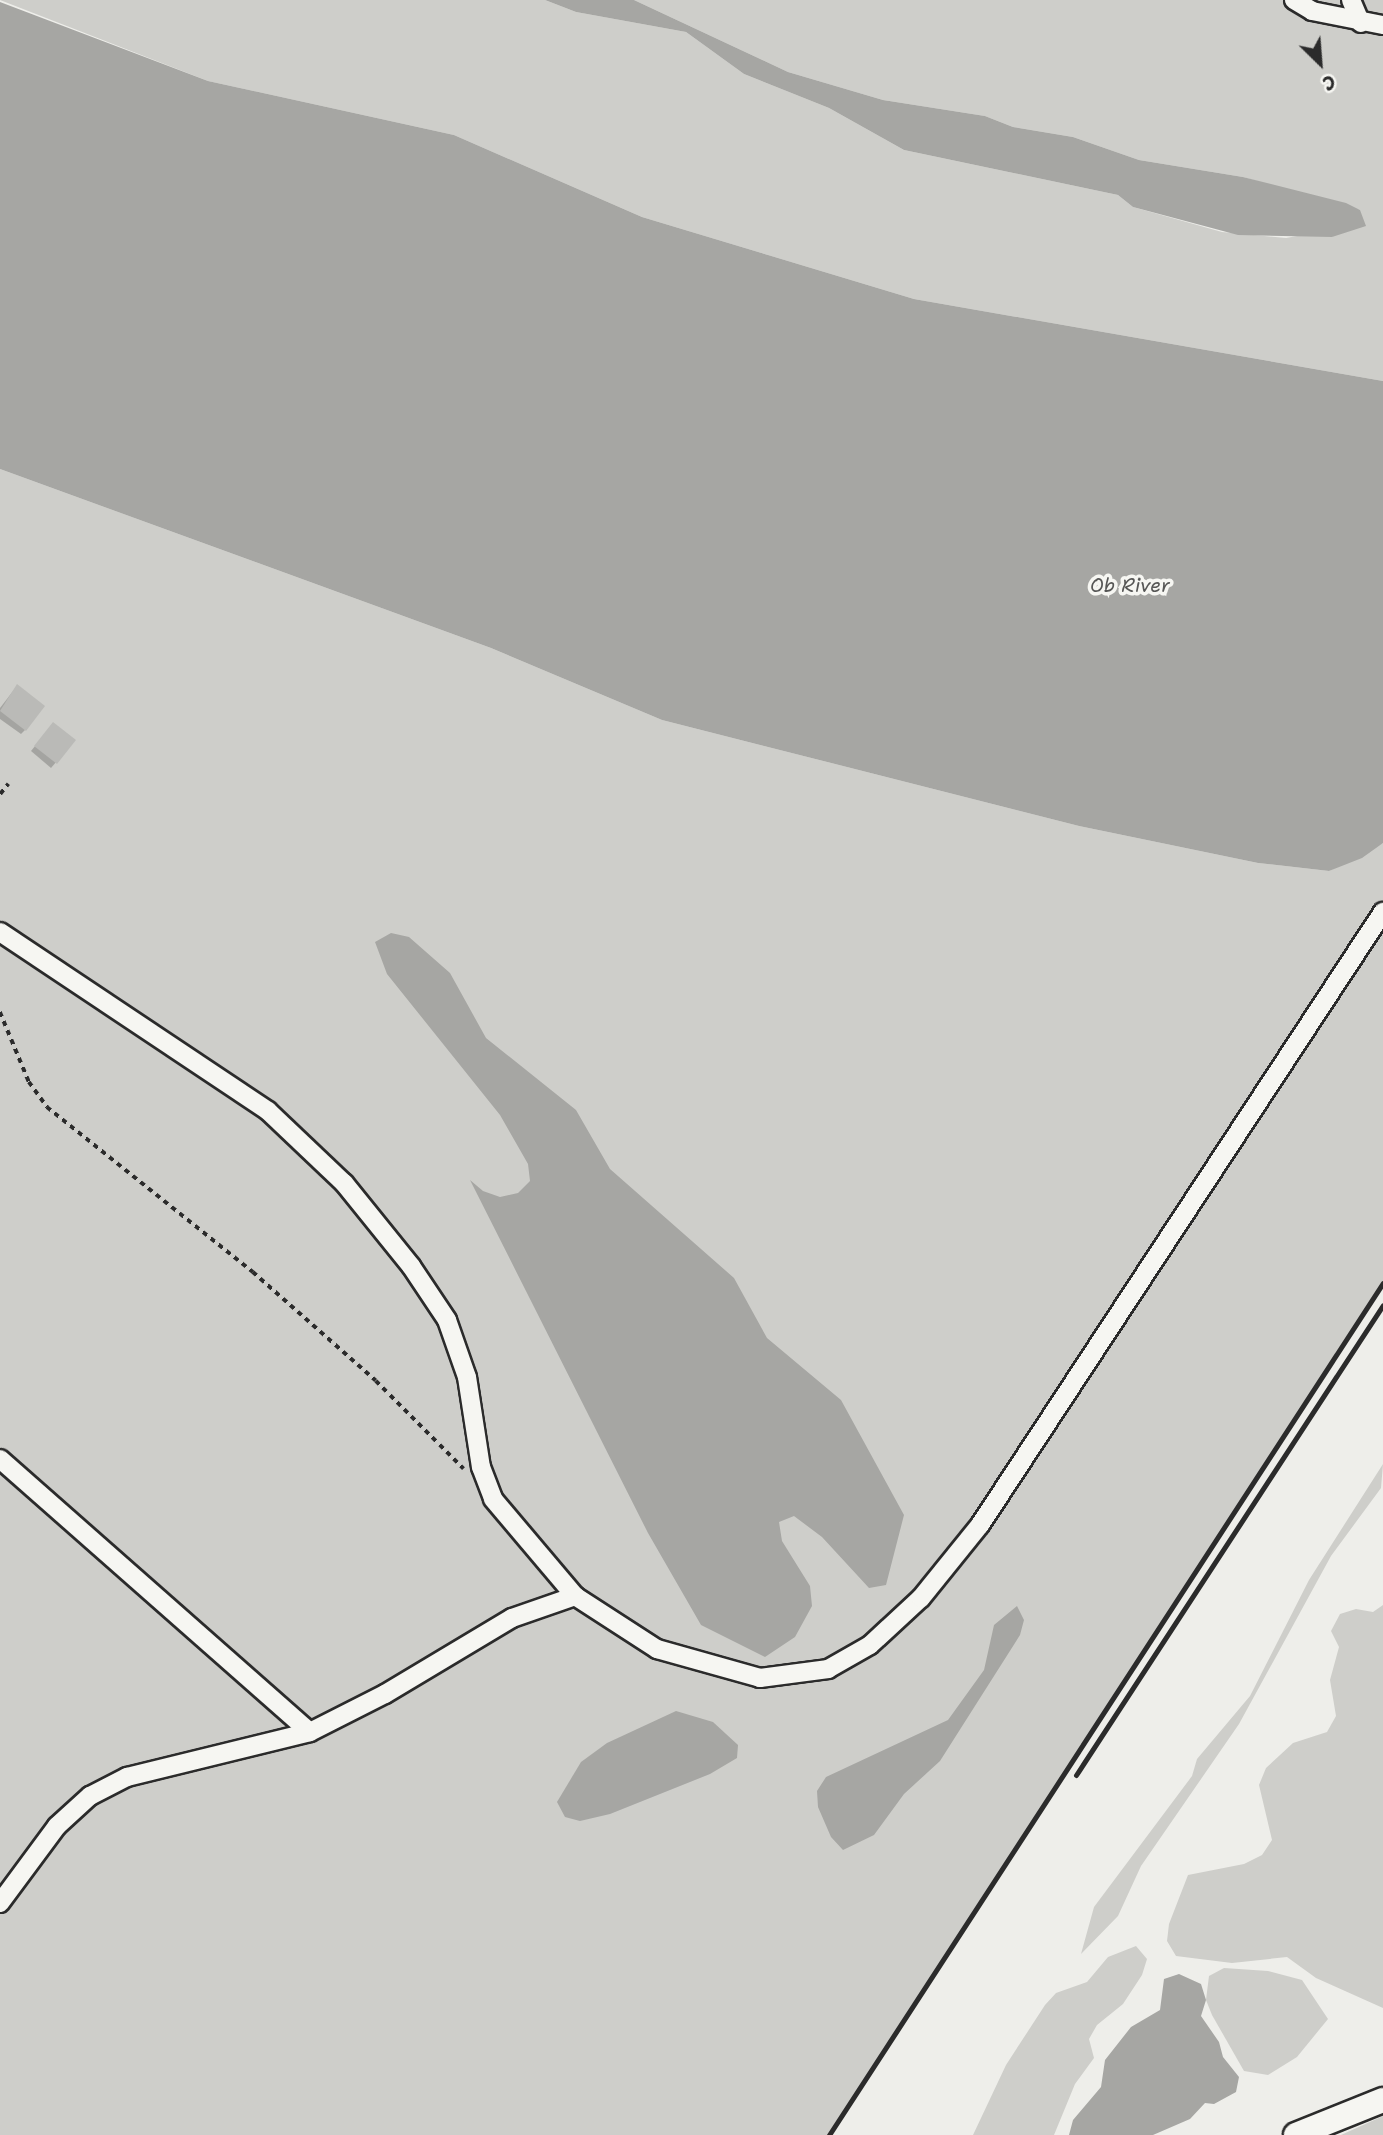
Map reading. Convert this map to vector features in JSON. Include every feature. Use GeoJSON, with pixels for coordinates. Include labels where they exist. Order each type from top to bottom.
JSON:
{"type":"FeatureCollection","features":[{"type":"Feature","properties":{"kind":"street"},"geometry":{"type":"LineString","coordinates":[[1294,0],[1312,11],[1361,23],[1383,25]]}},
{"type":"Feature","properties":{"kind":"street"},"geometry":{"type":"LineString","coordinates":[[1351,0],[1361,23]]}},
{"type":"Feature","properties":{"kind":"street"},"geometry":{"type":"LineString","coordinates":[[0,932],[268,1111],[344,1183],[411,1266],[447,1320],[467,1377],[481,1466],[494,1499],[575,1597],[657,1649],[760,1678],[828,1669],[870,1644],[921,1598],[980,1525],[1383,912]]}},
{"type":"Feature","properties":{"kind":"street"},"geometry":{"type":"LineString","coordinates":[[0,1460],[310,1732]]}},
{"type":"Feature","properties":{"kind":"street"},"geometry":{"type":"LineString","coordinates":[[0,1903],[57,1826],[90,1796],[127,1777],[310,1732],[385,1695],[512,1618],[575,1597]]}},
{"type":"Feature","properties":{"kind":"street"},"geometry":{"type":"LineString","coordinates":[[1296,2135],[1383,2100]]}},
{"type":"Feature","properties":{"kind":"path"},"geometry":{"type":"LineString","coordinates":[[0,794],[8,784]]}},
{"type":"Feature","properties":{"kind":"path"},"geometry":{"type":"LineString","coordinates":[[0,1012],[29,1082],[47,1107],[253,1272],[376,1381],[494,1499]]}},
{"type":"Feature","properties":{"kind":"shaded area"},"geometry":{"type":"Polygon","coordinates":[[[0,0],[545,0],[576,12],[686,32],[744,74],[829,108],[904,150],[1118,195],[1133,207],[1222,232],[1286,238],[1314,233],[1332,237],[1360,210],[1243,177],[1139,160],[1073,137],[1013,127],[985,116],[883,100],[788,72],[634,0],[1383,0],[1383,381],[914,299],[642,217],[454,135],[208,81],[0,0]]]}},
{"type":"Feature","properties":{"kind":"shaded area"},"geometry":{"type":"Polygon","coordinates":[[[0,469],[491,648],[662,720],[1079,826],[1258,863],[1329,871],[1383,843],[1383,1283],[829,2135],[0,2135],[0,469]]]}},
{"type":"Feature","properties":{"kind":"shaded area"},"geometry":{"type":"Polygon","coordinates":[[[1383,1464],[1381,1488],[1331,1556],[1239,1724],[1141,1866],[1118,1916],[1081,1954],[1094,1907],[1192,1776],[1197,1759],[1250,1696],[1309,1580],[1383,1464]]]}},
{"type":"Feature","properties":{"kind":"shaded area"},"geometry":{"type":"Polygon","coordinates":[[[1383,1605],[1383,2008],[1316,1978],[1287,1957],[1232,1963],[1176,1956],[1167,1941],[1169,1924],[1188,1875],[1244,1864],[1262,1855],[1272,1840],[1259,1785],[1266,1768],[1293,1743],[1327,1732],[1336,1716],[1330,1680],[1339,1647],[1331,1631],[1340,1614],[1356,1609],[1373,1612],[1383,1605]]]}},
{"type":"Feature","properties":{"kind":"shaded area"},"geometry":{"type":"Polygon","coordinates":[[[1136,1946],[1147,1959],[1142,1975],[1123,2004],[1097,2025],[1089,2039],[1094,2058],[1075,2084],[1054,2135],[973,2135],[1006,2065],[1045,2005],[1056,1993],[1087,1982],[1108,1957],[1136,1946]]]}},
{"type":"Feature","properties":{"kind":"shaded area"},"geometry":{"type":"Polygon","coordinates":[[[1224,1968],[1268,1971],[1302,1980],[1328,2019],[1297,2057],[1268,2075],[1244,2071],[1206,2000],[1209,1976],[1224,1968]]]}},
{"type":"Feature","properties":{"kind":"shaded area"},"geometry":{"type":"Polygon","coordinates":[[[1383,2116],[1383,2135],[1341,2135],[1383,2116]]]}},
{"type":"Feature","properties":{"kind":"water"},"geometry":{"type":"Polygon","coordinates":[[[545,0],[634,0],[788,72],[883,100],[985,116],[1013,127],[1073,137],[1139,160],[1243,177],[1346,203],[1360,210],[1366,226],[1332,237],[1238,235],[1133,207],[1118,195],[904,150],[829,108],[744,74],[686,32],[576,12],[545,0]]]}},
{"type":"Feature","properties":{"kind":"water","name":"Ob River"},"geometry":{"type":"Polygon","coordinates":[[[0,2],[208,81],[454,135],[642,217],[914,299],[1383,381],[1383,843],[1362,858],[1329,871],[1258,863],[1079,826],[662,720],[491,648],[0,469],[0,2]]]}},
{"type":"Feature","properties":{"kind":"water"},"geometry":{"type":"Polygon","coordinates":[[[391,933],[409,937],[450,973],[486,1038],[576,1110],[610,1169],[734,1278],[767,1338],[841,1400],[904,1515],[886,1585],[869,1588],[822,1537],[794,1516],[779,1522],[782,1541],[810,1586],[812,1606],[795,1637],[765,1657],[701,1625],[648,1533],[470,1180],[483,1191],[500,1197],[518,1193],[530,1181],[528,1164],[500,1115],[387,974],[375,942],[391,933]]]}},
{"type":"Feature","properties":{"kind":"water"},"geometry":{"type":"Polygon","coordinates":[[[1017,1606],[1024,1620],[1020,1635],[940,1761],[904,1794],[874,1835],[843,1850],[831,1837],[818,1807],[817,1791],[826,1777],[948,1720],[984,1670],[994,1625],[1017,1606]]]}},
{"type":"Feature","properties":{"kind":"water"},"geometry":{"type":"Polygon","coordinates":[[[676,1711],[713,1722],[738,1745],[737,1758],[710,1774],[610,1814],[580,1821],[565,1817],[557,1802],[581,1762],[607,1743],[676,1711]]]}},
{"type":"Feature","properties":{"kind":"water"},"geometry":{"type":"Polygon","coordinates":[[[1179,1974],[1201,1984],[1206,2000],[1201,2016],[1219,2042],[1223,2057],[1239,2077],[1236,2092],[1214,2104],[1205,2103],[1190,2119],[1153,2135],[1069,2135],[1073,2120],[1101,2087],[1105,2060],[1131,2027],[1160,2010],[1164,1979],[1179,1974]]]}},
{"type":"Feature","properties":{"kind":"building"},"geometry":{"type":"Polygon","coordinates":[[[17,684],[45,706],[26,731],[0,711],[17,684]]]}},
{"type":"Feature","properties":{"kind":"building"},"geometry":{"type":"Polygon","coordinates":[[[53,722],[76,740],[57,764],[34,746],[53,722]]]}},
{"type":"Feature","properties":{"kind":"railway"},"geometry":{"type":"LineString","coordinates":[[829,2135],[1383,1283]]}},
{"type":"Feature","properties":{"kind":"railway"},"geometry":{"type":"LineString","coordinates":[[1076,1775],[1383,1305]]}}]}
